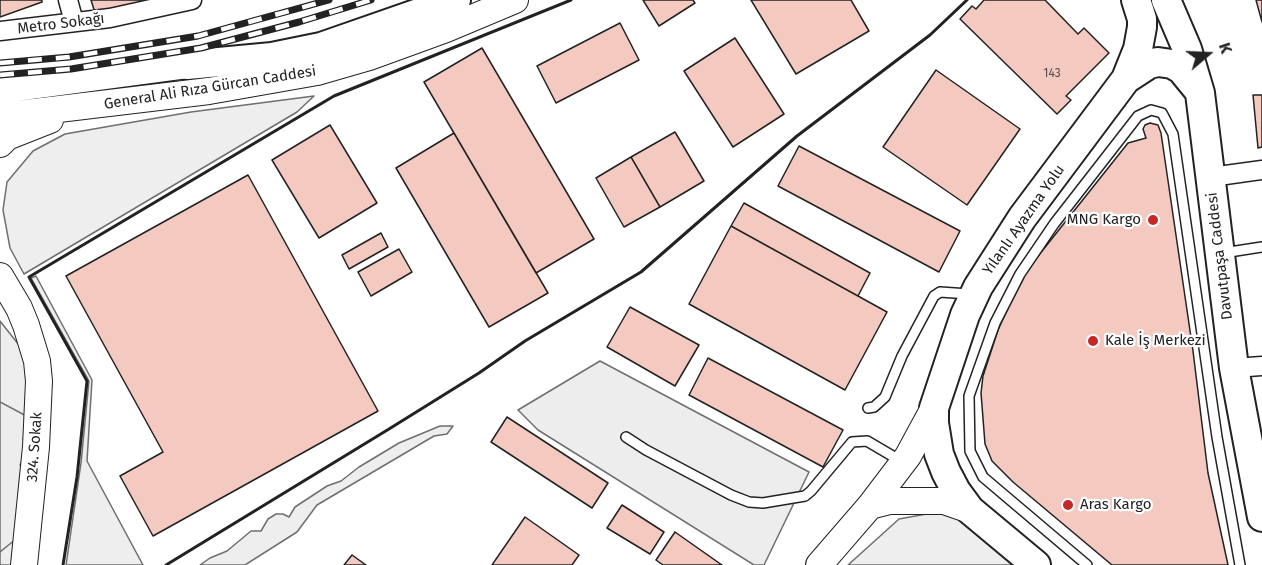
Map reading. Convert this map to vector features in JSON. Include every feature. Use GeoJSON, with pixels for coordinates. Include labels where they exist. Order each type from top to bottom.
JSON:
{"type":"FeatureCollection","features":[{"type":"Feature","properties":{"kind":"main road"},"geometry":{"type":"LineString","coordinates":[[187,65],[318,33],[412,0]]}},
{"type":"Feature","properties":{"kind":"main road","name":"General Ali Rıza Gürcan Caddesi"},"geometry":{"type":"LineString","coordinates":[[0,90],[187,65],[272,57],[321,47],[456,0]]}},
{"type":"Feature","properties":{"kind":"main road","name":"General Ali Rıza Gürcan Caddesi"},"geometry":{"type":"LineString","coordinates":[[0,116],[209,91],[317,72],[369,57],[435,33],[515,0]]}},
{"type":"Feature","properties":{"kind":"main road"},"geometry":{"type":"LineString","coordinates":[[1126,79],[1138,49],[1142,27],[1136,0]]}},
{"type":"Feature","properties":{"kind":"main road","name":"Davutpaşa Caddesi"},"geometry":{"type":"LineString","coordinates":[[1166,0],[1187,49],[1200,93],[1234,368],[1251,441],[1262,517]]}},
{"type":"Feature","properties":{"kind":"main road"},"geometry":{"type":"LineString","coordinates":[[1126,79],[1149,64],[1158,62],[1172,64],[1181,69],[1200,93]]}},
{"type":"Feature","properties":{"kind":"main road","name":"Yılanlı Ayazma Yolu"},"geometry":{"type":"LineString","coordinates":[[934,408],[965,315],[975,294],[1022,218],[1126,79]]}},
{"type":"Feature","properties":{"kind":"main road"},"geometry":{"type":"LineString","coordinates":[[0,144],[7,137],[45,121],[105,105]]}},
{"type":"Feature","properties":{"kind":"main road","name":"324. Sokak"},"geometry":{"type":"LineString","coordinates":[[0,276],[19,308],[37,361],[39,381],[36,447],[24,565]]}},
{"type":"Feature","properties":{"kind":"main road"},"geometry":{"type":"LineString","coordinates":[[0,306],[11,311],[27,331]]}},
{"type":"Feature","properties":{"kind":"main road"},"geometry":{"type":"LineString","coordinates":[[819,565],[870,506],[903,462],[934,408]]}},
{"type":"Feature","properties":{"kind":"main road"},"geometry":{"type":"LineString","coordinates":[[934,408],[939,454],[946,472],[970,510],[1036,565]]}},
{"type":"Feature","properties":{"kind":"main road"},"geometry":{"type":"LineString","coordinates":[[870,506],[890,501],[944,501],[970,510]]}},
{"type":"Feature","properties":{"kind":"street"},"geometry":{"type":"LineString","coordinates":[[68,0],[74,22]]}},
{"type":"Feature","properties":{"kind":"street","name":"Metro Sokağı"},"geometry":{"type":"LineString","coordinates":[[0,31],[110,18],[192,0]]}},
{"type":"Feature","properties":{"kind":"street"},"geometry":{"type":"LineString","coordinates":[[1211,177],[1262,170]]}},
{"type":"Feature","properties":{"kind":"street"},"geometry":{"type":"LineString","coordinates":[[1234,368],[1262,366]]}},
{"type":"Feature","properties":{"kind":"lane"},"geometry":{"type":"LineString","coordinates":[[1087,565],[983,477],[970,451],[969,396],[995,322],[1020,274],[1054,224],[1138,116],[1151,110],[1162,113],[1173,134],[1217,437],[1240,565]]}},
{"type":"Feature","properties":{"kind":"lane"},"geometry":{"type":"LineString","coordinates":[[1220,253],[1262,248]]}},
{"type":"Feature","properties":{"kind":"lane"},"geometry":{"type":"LineString","coordinates":[[868,408],[874,407],[885,397],[902,356],[934,296],[940,292],[975,294]]}},
{"type":"Feature","properties":{"kind":"lane"},"geometry":{"type":"LineString","coordinates":[[626,437],[645,450],[749,502],[763,503],[805,496],[852,442],[867,441],[903,462]]}},
{"type":"Feature","properties":{"kind":"shaded area"},"geometry":{"type":"Polygon","coordinates":[[[314,96],[297,112],[24,274],[10,248],[3,210],[7,182],[33,151],[65,134],[191,112],[314,96]]]}},
{"type":"Feature","properties":{"kind":"shaded area"},"geometry":{"type":"Polygon","coordinates":[[[36,276],[92,380],[87,461],[143,565],[66,565],[81,463],[89,381],[31,278],[36,276]]]}},
{"type":"Feature","properties":{"kind":"shaded area"},"geometry":{"type":"Polygon","coordinates":[[[0,321],[19,345],[33,380],[18,565],[0,565],[0,321]]]}},
{"type":"Feature","properties":{"kind":"shaded area"},"geometry":{"type":"Polygon","coordinates":[[[600,361],[809,472],[764,565],[754,565],[538,430],[518,410],[600,361]]]}},
{"type":"Feature","properties":{"kind":"shaded area"},"geometry":{"type":"Polygon","coordinates":[[[0,402],[32,419],[23,439],[30,444],[20,465],[27,470],[21,535],[0,552],[0,402]]]}},
{"type":"Feature","properties":{"kind":"shaded area"},"geometry":{"type":"Polygon","coordinates":[[[440,426],[453,426],[447,434],[434,436],[317,505],[297,532],[245,565],[200,565],[227,551],[251,531],[261,531],[268,519],[276,514],[289,517],[295,507],[327,486],[341,481],[359,467],[399,443],[440,426]]]}},
{"type":"Feature","properties":{"kind":"shaded area"},"geometry":{"type":"Polygon","coordinates":[[[954,509],[1021,565],[848,565],[899,519],[954,509]]]}},
{"type":"Feature","properties":{"kind":"building"},"geometry":{"type":"Polygon","coordinates":[[[0,0],[42,0],[42,2],[0,17],[0,0]]]}},
{"type":"Feature","properties":{"kind":"building"},"geometry":{"type":"Polygon","coordinates":[[[91,0],[141,0],[142,3],[96,16],[91,0]]]}},
{"type":"Feature","properties":{"kind":"building"},"geometry":{"type":"Polygon","coordinates":[[[643,0],[693,0],[695,3],[659,26],[643,0]]]}},
{"type":"Feature","properties":{"kind":"building"},"geometry":{"type":"Polygon","coordinates":[[[751,0],[851,0],[869,31],[796,74],[751,0]]]}},
{"type":"Feature","properties":{"kind":"building"},"geometry":{"type":"Polygon","coordinates":[[[984,0],[1045,0],[1078,34],[1084,28],[1109,53],[1066,96],[1071,100],[1057,114],[960,19],[972,6],[976,9],[984,0]]]}},
{"type":"Feature","properties":{"kind":"building"},"geometry":{"type":"Polygon","coordinates":[[[1256,0],[1262,0],[1262,22],[1256,0]]]}},
{"type":"Feature","properties":{"kind":"building"},"geometry":{"type":"Polygon","coordinates":[[[620,23],[639,60],[556,103],[537,66],[620,23]]]}},
{"type":"Feature","properties":{"kind":"building"},"geometry":{"type":"Polygon","coordinates":[[[735,38],[784,114],[733,147],[684,71],[735,38]]]}},
{"type":"Feature","properties":{"kind":"building"},"geometry":{"type":"Polygon","coordinates":[[[482,48],[594,239],[536,273],[424,82],[482,48]]]}},
{"type":"Feature","properties":{"kind":"building"},"geometry":{"type":"Polygon","coordinates":[[[936,70],[1020,129],[967,205],[883,147],[936,70]]]}},
{"type":"Feature","properties":{"kind":"building"},"geometry":{"type":"Polygon","coordinates":[[[1253,95],[1262,95],[1262,147],[1258,148],[1253,95]]]}},
{"type":"Feature","properties":{"kind":"building","name":"Kale İş Merkezi"},"geometry":{"type":"Polygon","coordinates":[[[1150,123],[1158,125],[1161,133],[1193,351],[1208,473],[1228,565],[1112,565],[1013,482],[992,461],[985,444],[981,393],[983,376],[998,330],[1013,297],[1027,270],[1128,143],[1146,138],[1143,129],[1150,123]]]}},
{"type":"Feature","properties":{"kind":"building"},"geometry":{"type":"Polygon","coordinates":[[[330,125],[377,203],[319,238],[272,160],[330,125]]]}},
{"type":"Feature","properties":{"kind":"building"},"geometry":{"type":"Polygon","coordinates":[[[675,132],[704,181],[660,207],[631,157],[675,132]]]}},
{"type":"Feature","properties":{"kind":"building"},"geometry":{"type":"Polygon","coordinates":[[[454,133],[548,293],[489,327],[396,168],[454,133]]]}},
{"type":"Feature","properties":{"kind":"building"},"geometry":{"type":"Polygon","coordinates":[[[799,146],[960,231],[939,272],[778,186],[799,146]]]}},
{"type":"Feature","properties":{"kind":"building"},"geometry":{"type":"Polygon","coordinates":[[[631,157],[660,207],[624,227],[596,178],[631,157]]]}},
{"type":"Feature","properties":{"kind":"building"},"geometry":{"type":"Polygon","coordinates":[[[248,175],[378,411],[153,536],[120,476],[163,452],[66,276],[248,175]]]}},
{"type":"Feature","properties":{"kind":"building"},"geometry":{"type":"Polygon","coordinates":[[[744,203],[870,273],[858,296],[731,226],[744,203]]]}},
{"type":"Feature","properties":{"kind":"building"},"geometry":{"type":"Polygon","coordinates":[[[731,226],[887,312],[845,390],[689,304],[731,226]]]}},
{"type":"Feature","properties":{"kind":"building"},"geometry":{"type":"Polygon","coordinates":[[[381,233],[388,247],[349,269],[342,255],[381,233]]]}},
{"type":"Feature","properties":{"kind":"building"},"geometry":{"type":"Polygon","coordinates":[[[399,249],[412,272],[371,296],[358,272],[399,249]]]}},
{"type":"Feature","properties":{"kind":"building"},"geometry":{"type":"Polygon","coordinates":[[[630,307],[699,345],[675,386],[607,347],[630,307]]]}},
{"type":"Feature","properties":{"kind":"building"},"geometry":{"type":"Polygon","coordinates":[[[708,358],[843,430],[823,467],[689,395],[708,358]]]}},
{"type":"Feature","properties":{"kind":"building"},"geometry":{"type":"Polygon","coordinates":[[[507,417],[608,483],[592,508],[491,442],[507,417]]]}},
{"type":"Feature","properties":{"kind":"building"},"geometry":{"type":"Polygon","coordinates":[[[622,505],[664,532],[650,554],[607,528],[622,505]]]}},
{"type":"Feature","properties":{"kind":"building"},"geometry":{"type":"Polygon","coordinates":[[[525,517],[579,555],[572,565],[492,565],[525,517]]]}},
{"type":"Feature","properties":{"kind":"building"},"geometry":{"type":"Polygon","coordinates":[[[675,532],[722,565],[663,565],[656,560],[675,532]]]}},
{"type":"Feature","properties":{"kind":"building"},"geometry":{"type":"Polygon","coordinates":[[[352,555],[366,565],[344,565],[352,555]]]}},
{"type":"Feature","properties":{"kind":"railway"},"geometry":{"type":"LineString","coordinates":[[0,63],[69,57],[198,36],[329,0]]}},
{"type":"Feature","properties":{"kind":"railway"},"geometry":{"type":"LineString","coordinates":[[0,75],[71,69],[201,48],[371,0]]}},
{"type":"Feature","properties":{"kind":"wall"},"geometry":{"type":"LineString","coordinates":[[63,565],[77,477],[87,381],[29,277],[334,96],[571,0]]}},
{"type":"Feature","properties":{"kind":"wall"},"geometry":{"type":"LineString","coordinates":[[166,565],[479,373],[525,341],[641,272],[797,136],[930,35],[967,0]]}},
{"type":"Feature","properties":{"kind":"place","name":"MNG Kargo"},"geometry":{"type":"Point","coordinates":[1153,220]}},
{"type":"Feature","properties":{"kind":"place","name":"Kale İş Merkezi"},"geometry":{"type":"Point","coordinates":[1093,341]}},
{"type":"Feature","properties":{"kind":"place","name":"Aras Kargo"},"geometry":{"type":"Point","coordinates":[1068,505]}}]}
